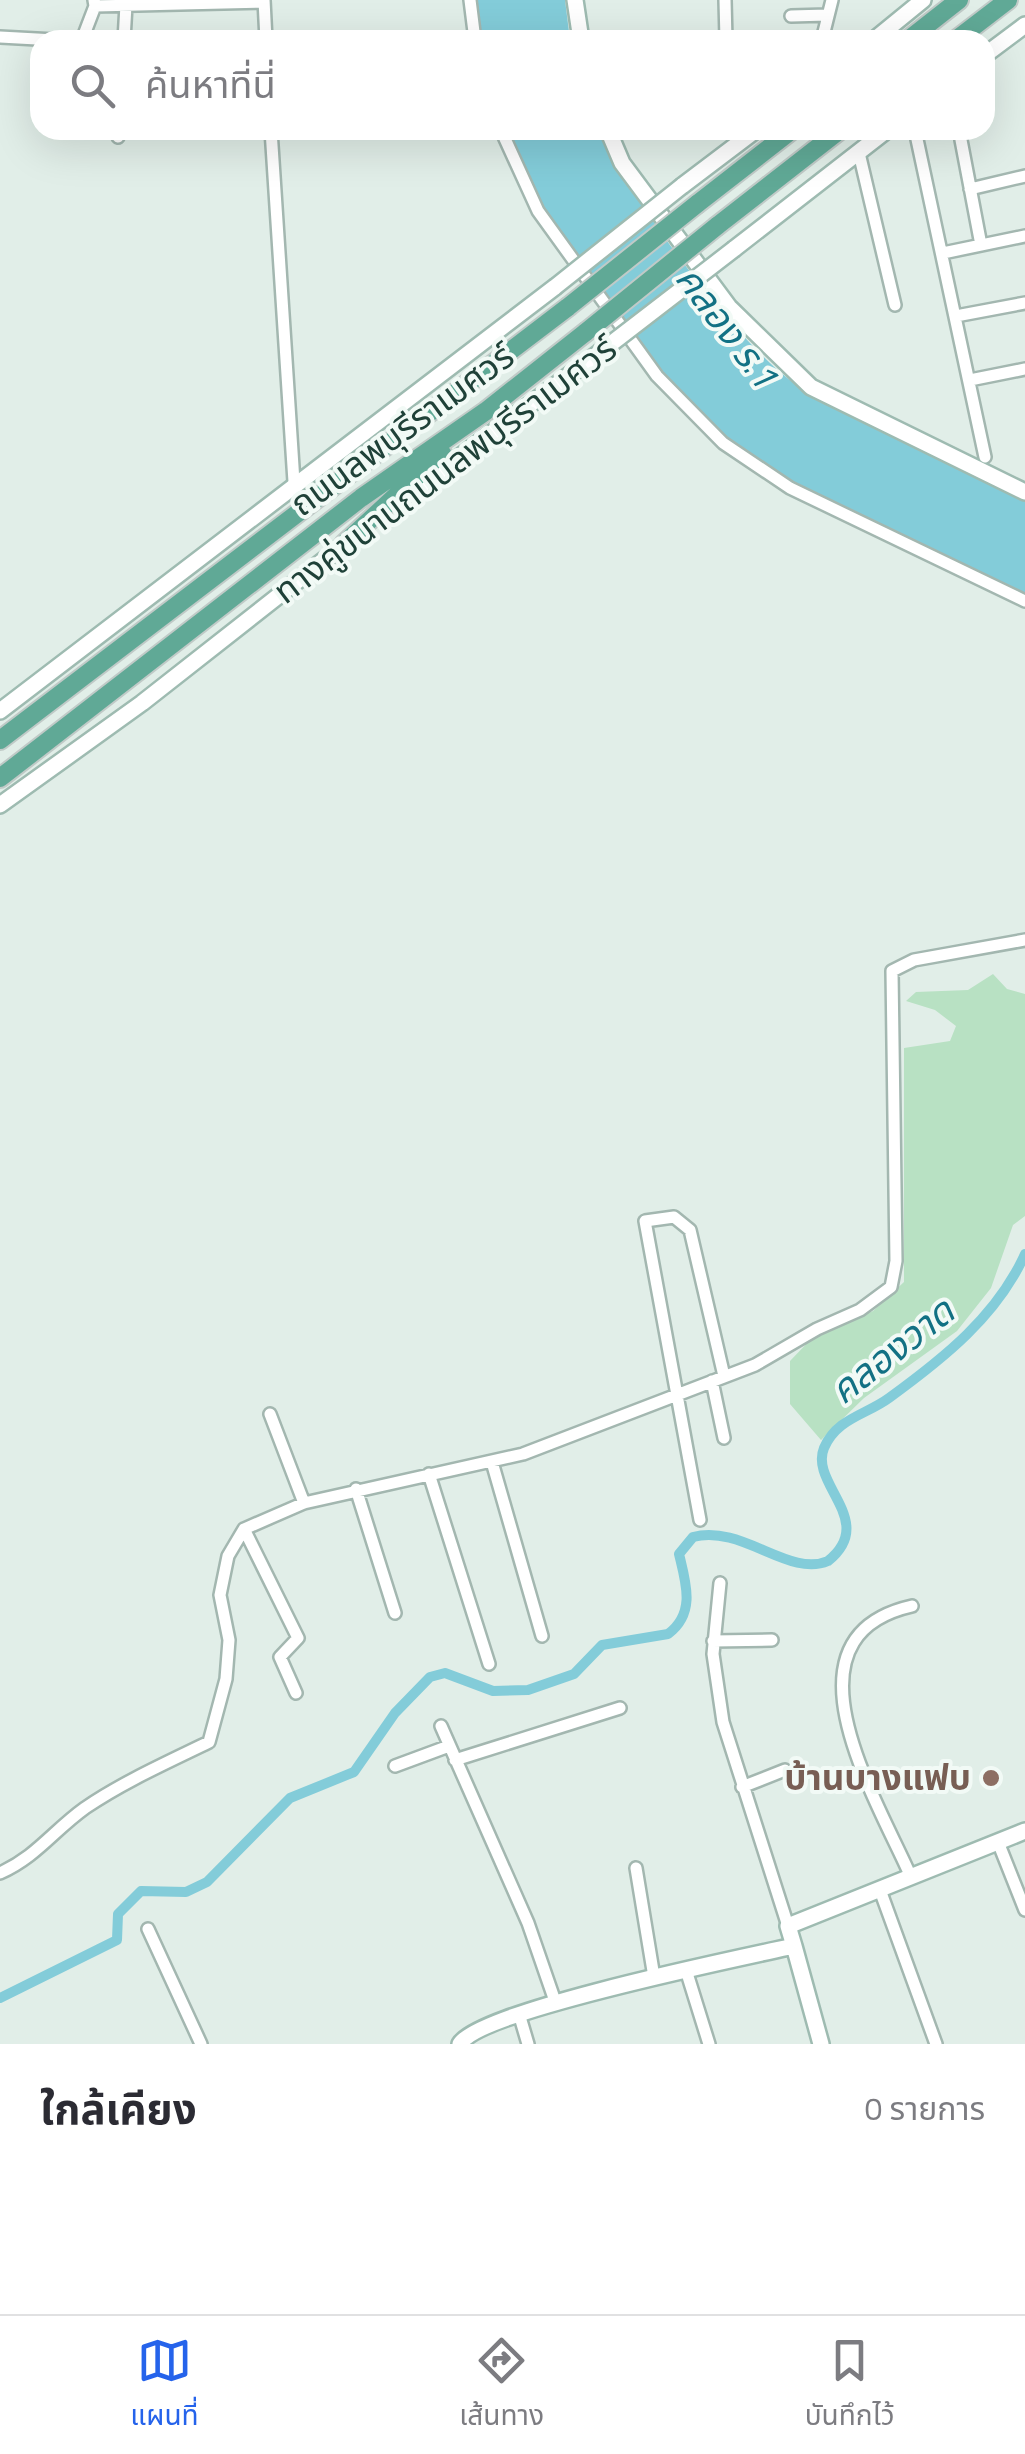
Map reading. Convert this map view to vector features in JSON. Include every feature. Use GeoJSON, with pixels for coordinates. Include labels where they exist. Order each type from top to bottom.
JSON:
{"type":"FeatureCollection","features":[{"type":"Feature","properties":{"kind":"main road"},"geometry":{"type":"LineString","coordinates":[[574,0],[579,30]]}},
{"type":"Feature","properties":{"kind":"main road"},"geometry":{"type":"LineString","coordinates":[[886,30],[923,0]]}},
{"type":"Feature","properties":{"kind":"main road"},"geometry":{"type":"LineString","coordinates":[[921,30],[959,0]]}},
{"type":"Feature","properties":{"kind":"main road"},"geometry":{"type":"LineString","coordinates":[[968,30],[1000,2]]}},
{"type":"Feature","properties":{"kind":"main road"},"geometry":{"type":"LineString","coordinates":[[995,48],[1025,25]]}},
{"type":"Feature","properties":{"kind":"main road"},"geometry":{"type":"LineString","coordinates":[[612,140],[622,163],[729,307],[811,386],[1025,492]]}},
{"type":"Feature","properties":{"kind":"main road"},"geometry":{"type":"LineString","coordinates":[[0,711],[743,140]]}},
{"type":"Feature","properties":{"kind":"main road","name":"ถนนลพบุรีราเมศวร์"},"geometry":{"type":"LineString","coordinates":[[0,740],[568,307],[779,140]]}},
{"type":"Feature","properties":{"kind":"main road","name":"ถนนลพบุรีราเมศวร์"},"geometry":{"type":"LineString","coordinates":[[0,778],[361,498],[486,412],[827,140]]}},
{"type":"Feature","properties":{"kind":"main road","name":"ทางคู่ขนานถนนลพบุรีราเมศวร์"},"geometry":{"type":"LineString","coordinates":[[0,805],[142,703],[874,140]]}},
{"type":"Feature","properties":{"kind":"main road"},"geometry":{"type":"LineString","coordinates":[[344,544],[486,412]]}},
{"type":"Feature","properties":{"kind":"main road"},"geometry":{"type":"LineString","coordinates":[[345,476],[361,498]]}},
{"type":"Feature","properties":{"kind":"main road"},"geometry":{"type":"LineString","coordinates":[[0,730],[76,681]]}},
{"type":"Feature","properties":{"kind":"main road"},"geometry":{"type":"LineString","coordinates":[[821,2044],[788,1926],[1025,1831]]}},
{"type":"Feature","properties":{"kind":"main road"},"geometry":{"type":"LineString","coordinates":[[460,2044],[474,2032],[556,2004],[654,1977],[794,1946]]}},
{"type":"Feature","properties":{"kind":"street"},"geometry":{"type":"LineString","coordinates":[[470,0],[474,30]]}},
{"type":"Feature","properties":{"kind":"street"},"geometry":{"type":"LineString","coordinates":[[726,0],[726,30]]}},
{"type":"Feature","properties":{"kind":"street"},"geometry":{"type":"LineString","coordinates":[[824,30],[832,0]]}},
{"type":"Feature","properties":{"kind":"street"},"geometry":{"type":"LineString","coordinates":[[85,30],[94,3],[264,1],[265,30]]}},
{"type":"Feature","properties":{"kind":"street"},"geometry":{"type":"LineString","coordinates":[[125,30],[126,5]]}},
{"type":"Feature","properties":{"kind":"street"},"geometry":{"type":"LineString","coordinates":[[791,16],[827,14]]}},
{"type":"Feature","properties":{"kind":"street"},"geometry":{"type":"LineString","coordinates":[[0,37],[30,39]]}},
{"type":"Feature","properties":{"kind":"street"},"geometry":{"type":"LineString","coordinates":[[272,140],[294,482]]}},
{"type":"Feature","properties":{"kind":"street"},"geometry":{"type":"LineString","coordinates":[[506,140],[538,211],[657,376],[723,443],[790,488],[1025,600]]}},
{"type":"Feature","properties":{"kind":"street"},"geometry":{"type":"LineString","coordinates":[[917,140],[984,457]]}},
{"type":"Feature","properties":{"kind":"street"},"geometry":{"type":"LineString","coordinates":[[961,140],[981,245]]}},
{"type":"Feature","properties":{"kind":"street"},"geometry":{"type":"LineString","coordinates":[[859,152],[894,305]]}},
{"type":"Feature","properties":{"kind":"street"},"geometry":{"type":"LineString","coordinates":[[970,189],[1025,176]]}},
{"type":"Feature","properties":{"kind":"street"},"geometry":{"type":"LineString","coordinates":[[943,253],[1025,236]]}},
{"type":"Feature","properties":{"kind":"street"},"geometry":{"type":"LineString","coordinates":[[956,316],[1025,303]]}},
{"type":"Feature","properties":{"kind":"street"},"geometry":{"type":"LineString","coordinates":[[970,380],[1025,369]]}},
{"type":"Feature","properties":{"kind":"street"},"geometry":{"type":"LineString","coordinates":[[0,1873],[30,1860],[43,1842],[87,1807],[209,1742],[226,1680],[228,1640],[220,1595],[228,1556],[244,1530],[304,1503],[492,1462],[756,1365],[817,1329],[860,1310],[891,1288],[896,1261],[892,971],[914,960],[1025,940]]}},
{"type":"Feature","properties":{"kind":"street"},"geometry":{"type":"LineString","coordinates":[[700,1520],[645,1221],[655,1216],[674,1217],[690,1230],[718,1378],[724,1438]]}},
{"type":"Feature","properties":{"kind":"street"},"geometry":{"type":"LineString","coordinates":[[270,1414],[304,1503]]}},
{"type":"Feature","properties":{"kind":"street"},"geometry":{"type":"LineString","coordinates":[[492,1462],[542,1636]]}},
{"type":"Feature","properties":{"kind":"street"},"geometry":{"type":"LineString","coordinates":[[429,1474],[490,1664]]}},
{"type":"Feature","properties":{"kind":"street"},"geometry":{"type":"LineString","coordinates":[[356,1489],[395,1613]]}},
{"type":"Feature","properties":{"kind":"street"},"geometry":{"type":"LineString","coordinates":[[244,1530],[298,1638],[280,1657],[296,1693]]}},
{"type":"Feature","properties":{"kind":"street"},"geometry":{"type":"LineString","coordinates":[[720,1584],[713,1641],[719,1704],[788,1926]]}},
{"type":"Feature","properties":{"kind":"street"},"geometry":{"type":"LineString","coordinates":[[911,1877],[850,1735],[842,1697],[847,1652],[856,1634],[880,1616],[912,1606]]}},
{"type":"Feature","properties":{"kind":"street"},"geometry":{"type":"LineString","coordinates":[[713,1641],[772,1640]]}},
{"type":"Feature","properties":{"kind":"street"},"geometry":{"type":"LineString","coordinates":[[456,1760],[620,1708]]}},
{"type":"Feature","properties":{"kind":"street"},"geometry":{"type":"LineString","coordinates":[[441,1726],[528,1923],[556,2004]]}},
{"type":"Feature","properties":{"kind":"street"},"geometry":{"type":"LineString","coordinates":[[395,1766],[449,1746]]}},
{"type":"Feature","properties":{"kind":"street"},"geometry":{"type":"LineString","coordinates":[[742,1787],[785,1770]]}},
{"type":"Feature","properties":{"kind":"street"},"geometry":{"type":"LineString","coordinates":[[998,1842],[1025,1910]]}},
{"type":"Feature","properties":{"kind":"street"},"geometry":{"type":"LineString","coordinates":[[636,1868],[654,1977]]}},
{"type":"Feature","properties":{"kind":"street"},"geometry":{"type":"LineString","coordinates":[[880,1890],[936,2044]]}},
{"type":"Feature","properties":{"kind":"street"},"geometry":{"type":"LineString","coordinates":[[148,1929],[200,2044]]}},
{"type":"Feature","properties":{"kind":"street"},"geometry":{"type":"LineString","coordinates":[[686,1970],[708,2044]]}},
{"type":"Feature","properties":{"kind":"street"},"geometry":{"type":"LineString","coordinates":[[520,2017],[528,2044]]}},
{"type":"Feature","properties":{"kind":"green space"},"geometry":{"type":"Polygon","coordinates":[[[993,974],[1007,989],[1025,994],[1025,1216],[1013,1225],[991,1288],[957,1331],[864,1398],[821,1440],[790,1404],[790,1361],[813,1337],[873,1311],[904,1282],[904,1048],[950,1041],[956,1026],[935,1010],[906,1001],[916,992],[968,990],[993,974]]]}},
{"type":"Feature","properties":{"kind":"water"},"geometry":{"type":"Polygon","coordinates":[[[474,0],[565,0],[569,30],[478,30],[474,0]]]}},
{"type":"Feature","properties":{"kind":"water","name":"คลอง ร.1"},"geometry":{"type":"Polygon","coordinates":[[[509,140],[603,140],[690,271],[778,370],[804,390],[857,418],[1025,493],[1025,594],[788,483],[725,440],[662,378],[540,209],[509,140]]]}},
{"type":"Feature","properties":{"kind":"waterway","name":"คลองวาด"},"geometry":{"type":"LineString","coordinates":[[0,1998],[117,1940],[118,1914],[141,1891],[186,1892],[207,1882],[290,1798],[354,1772],[395,1713],[430,1677],[445,1673],[493,1691],[528,1690],[574,1674],[602,1645],[668,1634],[677,1626],[686,1607],[679,1554],[693,1537],[729,1538],[797,1563],[828,1561],[842,1546],[846,1532],[845,1517],[822,1462],[830,1438],[844,1423],[880,1404],[949,1351],[1000,1297],[1025,1254]]}},
{"type":"Feature","properties":{"kind":"place","name":"บ้านบางแฟบ"},"geometry":{"type":"Point","coordinates":[991,1778]}}]}
